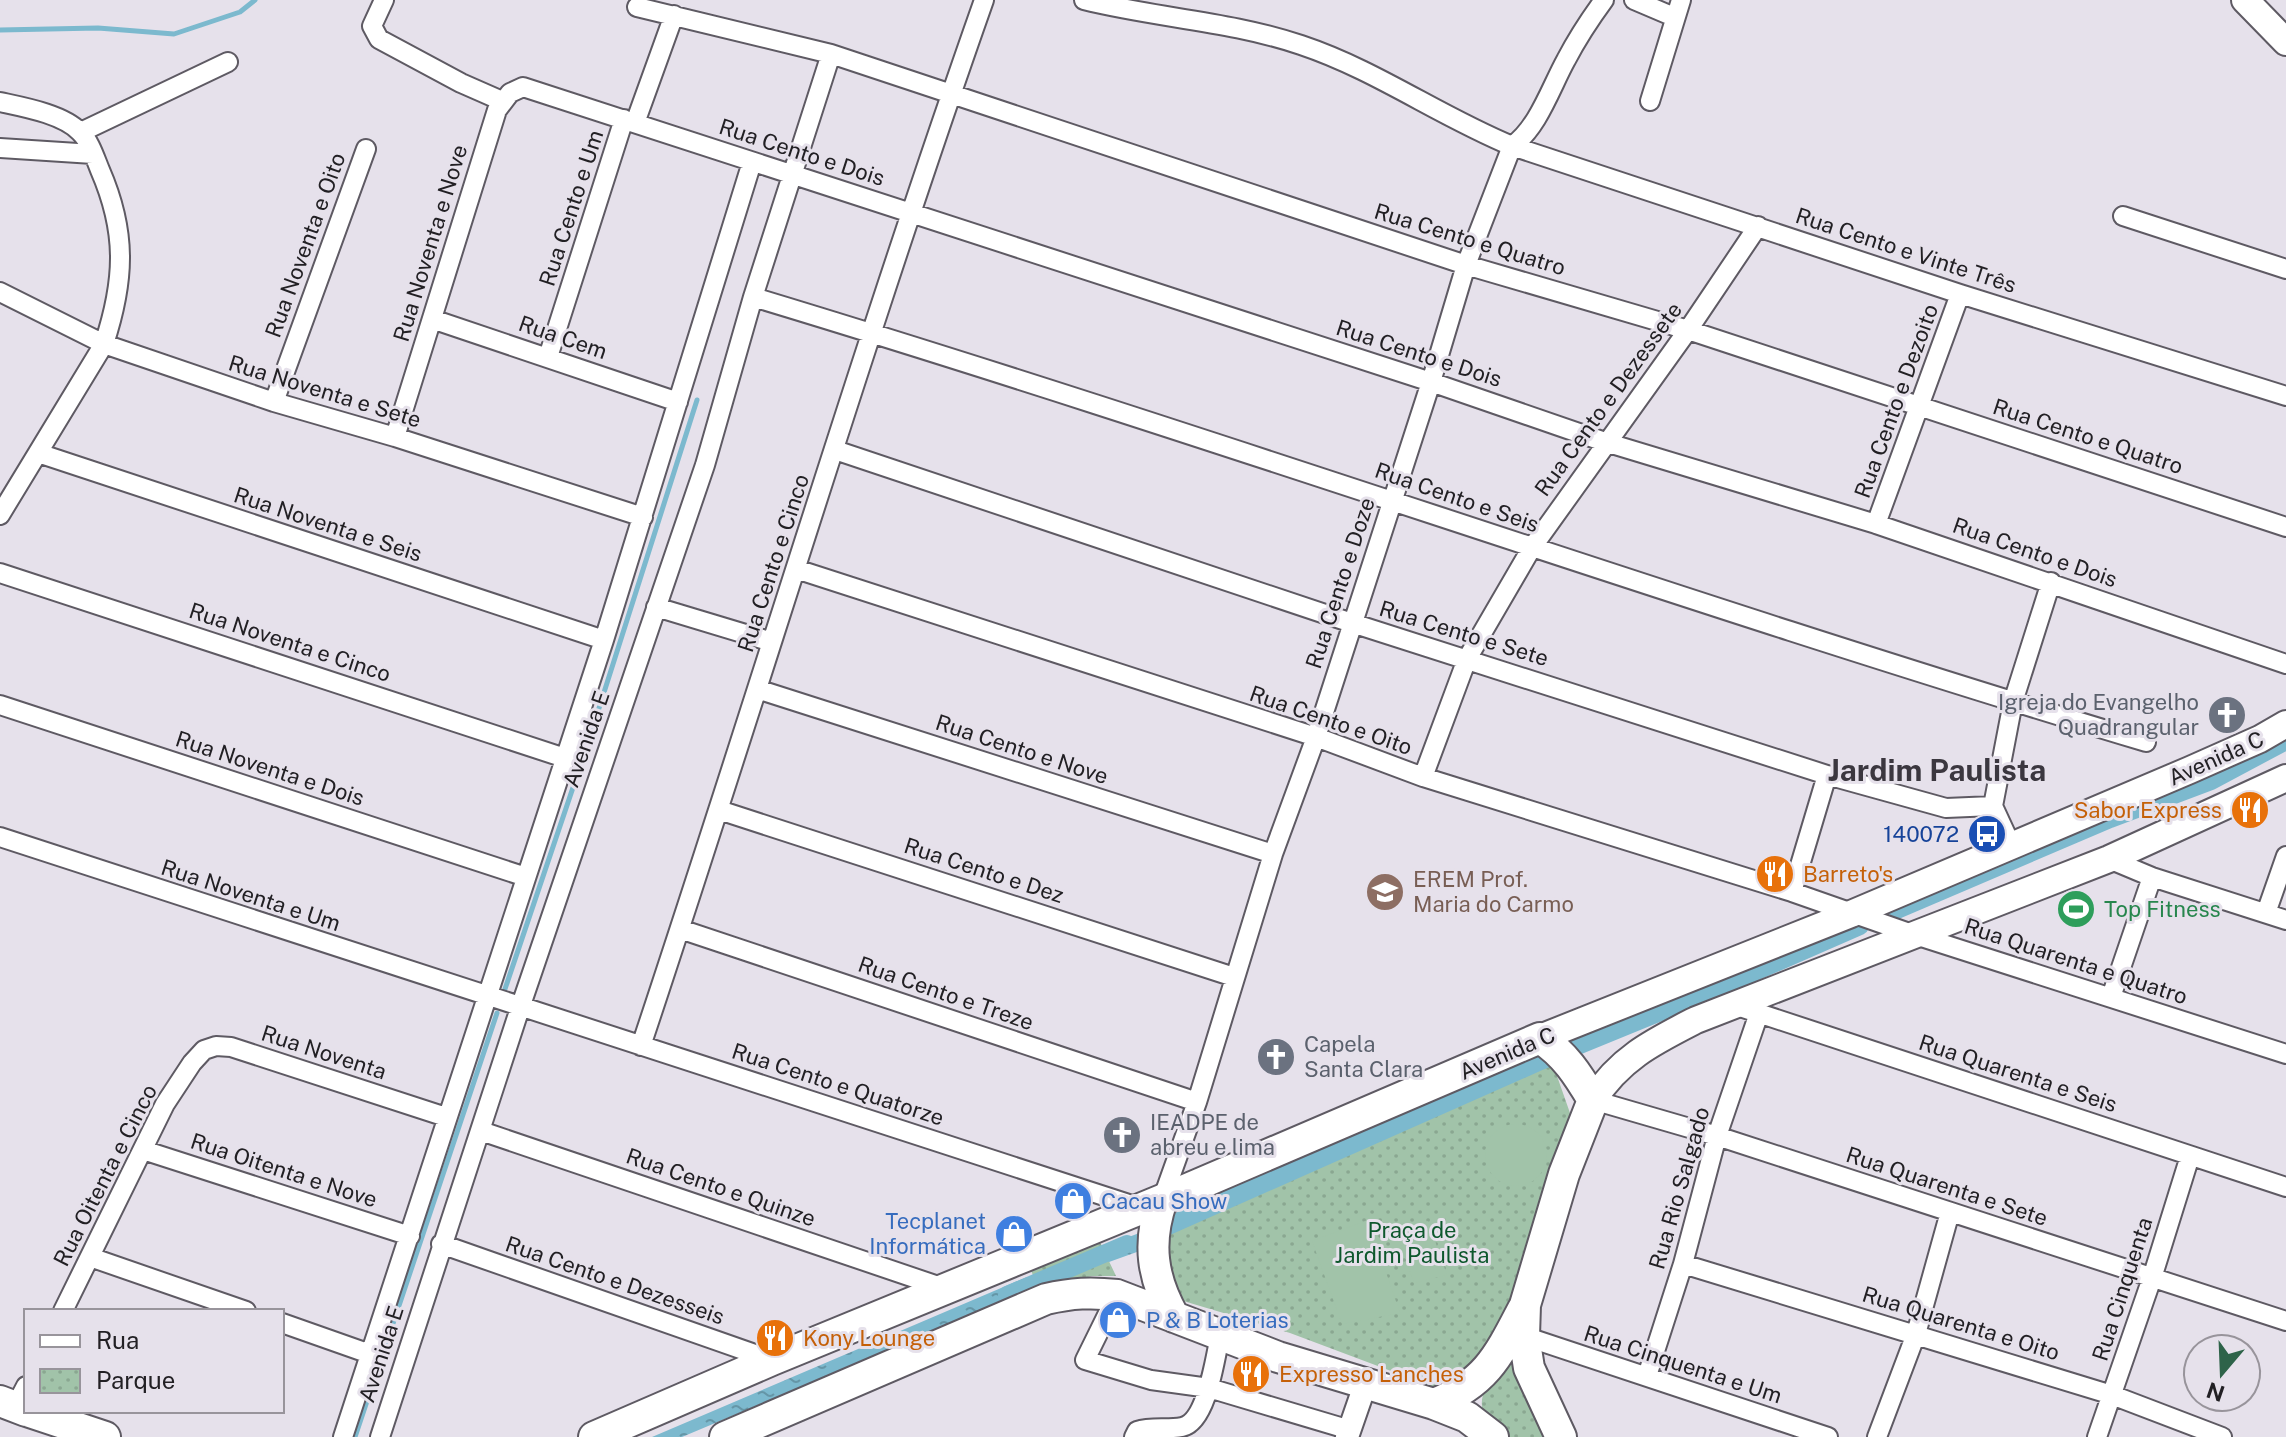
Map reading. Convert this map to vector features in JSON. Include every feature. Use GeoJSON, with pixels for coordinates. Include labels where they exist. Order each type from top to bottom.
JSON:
{"type":"FeatureCollection","features":[{"type":"Feature","properties":{"kind":"main road"},"geometry":{"type":"LineString","coordinates":[[2245,0],[2286,42]]}},
{"type":"Feature","properties":{"kind":"main road","name":"Avenida C"},"geometry":{"type":"LineString","coordinates":[[594,1437],[946,1289],[1153,1222],[1555,1049],[1851,914],[2204,764],[2286,724]]}},
{"type":"Feature","properties":{"kind":"main road"},"geometry":{"type":"LineString","coordinates":[[1434,1404],[1466,1388],[1497,1358],[1525,1305],[1564,1174],[1593,1100],[1616,1068],[1696,1020],[1747,1009],[1912,934],[2109,859],[2283,783]]}},
{"type":"Feature","properties":{"kind":"main road"},"geometry":{"type":"LineString","coordinates":[[1555,1049],[1593,1100]]}},
{"type":"Feature","properties":{"kind":"main road"},"geometry":{"type":"LineString","coordinates":[[1153,1222],[1157,1283],[1174,1317]]}},
{"type":"Feature","properties":{"kind":"main road"},"geometry":{"type":"LineString","coordinates":[[725,1437],[1046,1299],[1074,1292],[1125,1298],[1220,1336],[1365,1385],[1434,1404],[1467,1417],[1493,1437]]}},
{"type":"Feature","properties":{"kind":"main road"},"geometry":{"type":"LineString","coordinates":[[1525,1305],[1524,1336],[1529,1368],[1561,1437]]}},
{"type":"Feature","properties":{"kind":"main road"},"geometry":{"type":"LineString","coordinates":[[41,1413],[90,1435]]}},
{"type":"Feature","properties":{"kind":"street"},"geometry":{"type":"LineString","coordinates":[[384,0],[372,26],[379,39],[502,101]]}},
{"type":"Feature","properties":{"kind":"street","name":"Rua Cento e Cinco"},"geometry":{"type":"LineString","coordinates":[[641,1046],[910,212],[984,0]]}},
{"type":"Feature","properties":{"kind":"street","name":"Rua Cento e Vinte Três"},"geometry":{"type":"LineString","coordinates":[[1084,0],[1223,24],[1300,44],[1370,72],[1457,122],[1512,146],[1960,294],[2286,396]]}},
{"type":"Feature","properties":{"kind":"street","name":"Rua Cento e Doze"},"geometry":{"type":"LineString","coordinates":[[1153,1222],[1197,1102],[1273,854],[1316,737],[1466,265],[1512,146],[1531,125],[1575,44],[1604,0]]}},
{"type":"Feature","properties":{"kind":"street"},"geometry":{"type":"LineString","coordinates":[[1634,0],[1678,8],[1650,101]]}},
{"type":"Feature","properties":{"kind":"street","name":"Rua Cento e Quatro"},"geometry":{"type":"LineString","coordinates":[[637,7],[831,54],[1466,265],[1688,330],[2286,527]]}},
{"type":"Feature","properties":{"kind":"street","name":"Rua Cento e Um"},"geometry":{"type":"LineString","coordinates":[[548,357],[630,121],[674,15]]}},
{"type":"Feature","properties":{"kind":"street","name":"Avenida E"},"geometry":{"type":"LineString","coordinates":[[380,1437],[441,1244],[705,465],[753,297],[831,54]]}},
{"type":"Feature","properties":{"kind":"street"},"geometry":{"type":"LineString","coordinates":[[81,132],[228,62]]}},
{"type":"Feature","properties":{"kind":"street","name":"Rua Cento e Dois"},"geometry":{"type":"LineString","coordinates":[[502,101],[515,89],[535,90],[1431,382],[1605,442],[1876,524],[2286,664]]}},
{"type":"Feature","properties":{"kind":"street","name":"Rua Noventa e Nove"},"geometry":{"type":"LineString","coordinates":[[395,437],[502,101]]}},
{"type":"Feature","properties":{"kind":"street"},"geometry":{"type":"LineString","coordinates":[[0,102],[56,118],[81,132],[109,192],[121,239],[113,316],[104,344],[0,515]]}},
{"type":"Feature","properties":{"kind":"street"},"geometry":{"type":"LineString","coordinates":[[0,148],[93,154]]}},
{"type":"Feature","properties":{"kind":"street","name":"Rua Noventa e Oito"},"geometry":{"type":"LineString","coordinates":[[274,402],[366,149]]}},
{"type":"Feature","properties":{"kind":"street","name":"Avenida E"},"geometry":{"type":"LineString","coordinates":[[343,1437],[604,640],[752,162]]}},
{"type":"Feature","properties":{"kind":"street"},"geometry":{"type":"LineString","coordinates":[[2123,216],[2286,269]]}},
{"type":"Feature","properties":{"kind":"street","name":"Rua Cento e Dezessete"},"geometry":{"type":"LineString","coordinates":[[1423,777],[1467,659],[1531,549],[1688,330],[1758,226]]}},
{"type":"Feature","properties":{"kind":"street","name":"Rua Cento e Dezoito"},"geometry":{"type":"LineString","coordinates":[[1876,524],[1960,294]]}},
{"type":"Feature","properties":{"kind":"street","name":"Rua Noventa e Sete"},"geometry":{"type":"LineString","coordinates":[[1,295],[104,344],[274,402],[395,437],[643,517]]}},
{"type":"Feature","properties":{"kind":"street","name":"Rua Cento e Seis"},"geometry":{"type":"LineString","coordinates":[[753,297],[1391,499],[1531,549],[2146,742]]}},
{"type":"Feature","properties":{"kind":"street","name":"Rua Cem"},"geometry":{"type":"LineString","coordinates":[[432,319],[678,402]]}},
{"type":"Feature","properties":{"kind":"street","name":"Rua Cento e Sete"},"geometry":{"type":"LineString","coordinates":[[835,450],[1352,623],[1827,775],[1946,808],[1993,806]]}},
{"type":"Feature","properties":{"kind":"street","name":"Rua Noventa e Seis"},"geometry":{"type":"LineString","coordinates":[[38,453],[604,640]]}},
{"type":"Feature","properties":{"kind":"street","name":"Rua Cento e Oito"},"geometry":{"type":"LineString","coordinates":[[796,569],[1316,737],[1423,777],[1792,892],[1851,914]]}},
{"type":"Feature","properties":{"kind":"street","name":"Rua Noventa e Cinco"},"geometry":{"type":"LineString","coordinates":[[0,573],[565,758]]}},
{"type":"Feature","properties":{"kind":"street"},"geometry":{"type":"LineString","coordinates":[[2011,845],[1993,806],[2013,702],[2051,582]]}},
{"type":"Feature","properties":{"kind":"street"},"geometry":{"type":"LineString","coordinates":[[656,607],[772,642]]}},
{"type":"Feature","properties":{"kind":"street","name":"Rua Cento e Nove"},"geometry":{"type":"LineString","coordinates":[[757,689],[1273,854]]}},
{"type":"Feature","properties":{"kind":"street","name":"Rua Noventa e Dois"},"geometry":{"type":"LineString","coordinates":[[0,705],[526,877]]}},
{"type":"Feature","properties":{"kind":"street"},"geometry":{"type":"LineString","coordinates":[[1792,892],[1827,775]]}},
{"type":"Feature","properties":{"kind":"street","name":"Rua Cento e Dez"},"geometry":{"type":"LineString","coordinates":[[719,810],[1234,977]]}},
{"type":"Feature","properties":{"kind":"street","name":"Rua Noventa e Um"},"geometry":{"type":"LineString","coordinates":[[0,837],[520,1008]]}},
{"type":"Feature","properties":{"kind":"street"},"geometry":{"type":"LineString","coordinates":[[2266,913],[2286,856]]}},
{"type":"Feature","properties":{"kind":"street"},"geometry":{"type":"LineString","coordinates":[[2109,859],[2152,877],[2286,920]]}},
{"type":"Feature","properties":{"kind":"street"},"geometry":{"type":"LineString","coordinates":[[2111,997],[2152,877]]}},
{"type":"Feature","properties":{"kind":"street","name":"Rua Quarenta e Quatro"},"geometry":{"type":"LineString","coordinates":[[1851,914],[2286,1054]]}},
{"type":"Feature","properties":{"kind":"street","name":"Rua Cento e Treze"},"geometry":{"type":"LineString","coordinates":[[680,929],[1197,1102]]}},
{"type":"Feature","properties":{"kind":"street","name":"Rua Cento e Quatorze"},"geometry":{"type":"LineString","coordinates":[[520,1008],[641,1046],[1153,1222]]}},
{"type":"Feature","properties":{"kind":"street","name":"Rua Rio Salgado"},"geometry":{"type":"LineString","coordinates":[[1647,1376],[1683,1264],[1747,1009]]}},
{"type":"Feature","properties":{"kind":"street","name":"Rua Quarenta e Seis"},"geometry":{"type":"LineString","coordinates":[[1747,1009],[2286,1187]]}},
{"type":"Feature","properties":{"kind":"street","name":"Rua Noventa"},"geometry":{"type":"LineString","coordinates":[[192,1063],[204,1050],[216,1046],[231,1047],[446,1117]]}},
{"type":"Feature","properties":{"kind":"street","name":"Rua Oitenta e Cinco"},"geometry":{"type":"LineString","coordinates":[[64,1309],[165,1104],[192,1063]]}},
{"type":"Feature","properties":{"kind":"street","name":"Rua Quarenta e Sete"},"geometry":{"type":"LineString","coordinates":[[1593,1100],[1717,1136],[2286,1321]]}},
{"type":"Feature","properties":{"kind":"street","name":"Rua Cento e Quinze"},"geometry":{"type":"LineString","coordinates":[[481,1131],[946,1289]]}},
{"type":"Feature","properties":{"kind":"street","name":"Rua Oitenta e Nove"},"geometry":{"type":"LineString","coordinates":[[143,1150],[410,1236]]}},
{"type":"Feature","properties":{"kind":"street","name":"Rua Cinquenta"},"geometry":{"type":"LineString","coordinates":[[2097,1437],[2190,1156]]}},
{"type":"Feature","properties":{"kind":"street"},"geometry":{"type":"LineString","coordinates":[[1877,1437],[1916,1334],[1950,1212]]}},
{"type":"Feature","properties":{"kind":"street","name":"Rua Cento e Dezesseis"},"geometry":{"type":"LineString","coordinates":[[441,1244],[772,1360]]}},
{"type":"Feature","properties":{"kind":"street"},"geometry":{"type":"LineString","coordinates":[[90,1257],[240,1309]]}},
{"type":"Feature","properties":{"kind":"street","name":"Rua Quarenta e Oito"},"geometry":{"type":"LineString","coordinates":[[1683,1264],[2112,1395],[2222,1437]]}},
{"type":"Feature","properties":{"kind":"street"},"geometry":{"type":"LineString","coordinates":[[1125,1298],[1085,1360],[1151,1380],[1209,1388],[1348,1433],[1365,1385]]}},
{"type":"Feature","properties":{"kind":"street"},"geometry":{"type":"LineString","coordinates":[[284,1324],[370,1354]]}},
{"type":"Feature","properties":{"kind":"street"},"geometry":{"type":"LineString","coordinates":[[1134,1437],[1137,1431],[1144,1429],[1186,1426],[1194,1420],[1209,1388],[1220,1336]]}},
{"type":"Feature","properties":{"kind":"street","name":"Rua Cinquenta e Um"},"geometry":{"type":"LineString","coordinates":[[1524,1336],[1828,1437]]}},
{"type":"Feature","properties":{"kind":"green space","name":"Praça de Jardim Paulista"},"geometry":{"type":"Polygon","coordinates":[[[1540,1049],[1557,1076],[1570,1113],[1569,1149],[1520,1346],[1548,1437],[1503,1437],[1484,1414],[1482,1401],[1487,1384],[1452,1389],[1431,1386],[1290,1333],[1180,1300],[1166,1284],[1169,1230],[1189,1203],[1540,1049]]]}},
{"type":"Feature","properties":{"kind":"green space"},"geometry":{"type":"Polygon","coordinates":[[[1510,1124],[1522,1124],[1538,1133],[1545,1143],[1545,1167],[1538,1177],[1522,1186],[1510,1186],[1490,1172],[1485,1161],[1485,1149],[1499,1129],[1510,1124]]]}},
{"type":"Feature","properties":{"kind":"green space"},"geometry":{"type":"Polygon","coordinates":[[[1368,1220],[1400,1313],[1342,1324],[1312,1241],[1368,1220]]]}},
{"type":"Feature","properties":{"kind":"green space"},"geometry":{"type":"Polygon","coordinates":[[[1428,1221],[1447,1275],[1414,1283],[1397,1234],[1428,1221]]]}},
{"type":"Feature","properties":{"kind":"green space"},"geometry":{"type":"Polygon","coordinates":[[[1098,1238],[1116,1276],[1092,1276],[1039,1289],[1029,1266],[1098,1238]]]}},
{"type":"Feature","properties":{"kind":"water"},"geometry":{"type":"Polygon","coordinates":[[[1142,1232],[1148,1248],[1109,1262],[1102,1247],[1142,1232]]]}},
{"type":"Feature","properties":{"kind":"water"},"geometry":{"type":"Polygon","coordinates":[[[1027,1277],[1034,1296],[682,1437],[652,1437],[1027,1277]]]}},
{"type":"Feature","properties":{"kind":"waterway"},"geometry":{"type":"LineString","coordinates":[[0,30],[98,28],[174,34],[240,12],[255,0]]}},
{"type":"Feature","properties":{"kind":"waterway"},"geometry":{"type":"LineString","coordinates":[[505,989],[586,749],[697,400]]}},
{"type":"Feature","properties":{"kind":"waterway"},"geometry":{"type":"LineString","coordinates":[[1897,910],[2110,819],[2211,781],[2286,741]]}},
{"type":"Feature","properties":{"kind":"waterway"},"geometry":{"type":"LineString","coordinates":[[1150,1234],[1536,1063],[1860,926]]}},
{"type":"Feature","properties":{"kind":"waterway"},"geometry":{"type":"LineString","coordinates":[[355,1437],[497,1013]]}},
{"type":"Feature","properties":{"kind":"waterway"},"geometry":{"type":"LineString","coordinates":[[1007,1295],[1127,1244]]}},
{"type":"Feature","properties":{"kind":"place","name":"Igreja do Evangelho Quadrangular"},"geometry":{"type":"Point","coordinates":[2227,715]}},
{"type":"Feature","properties":{"kind":"place","name":"Sabor Express"},"geometry":{"type":"Point","coordinates":[2250,810]}},
{"type":"Feature","properties":{"kind":"place","name":"140072"},"geometry":{"type":"Point","coordinates":[1987,834]}},
{"type":"Feature","properties":{"kind":"place","name":"Barreto's"},"geometry":{"type":"Point","coordinates":[1775,874]}},
{"type":"Feature","properties":{"kind":"place","name":"EREM Prof. Maria do Carmo"},"geometry":{"type":"Point","coordinates":[1385,892]}},
{"type":"Feature","properties":{"kind":"place","name":"Top Fitness"},"geometry":{"type":"Point","coordinates":[2076,909]}},
{"type":"Feature","properties":{"kind":"place","name":"Capela Santa Clara"},"geometry":{"type":"Point","coordinates":[1276,1057]}},
{"type":"Feature","properties":{"kind":"place","name":"IEADPE de abreu e lima"},"geometry":{"type":"Point","coordinates":[1122,1135]}},
{"type":"Feature","properties":{"kind":"place","name":"Cacau Show"},"geometry":{"type":"Point","coordinates":[1073,1201]}},
{"type":"Feature","properties":{"kind":"place","name":"Tecplanet Informática"},"geometry":{"type":"Point","coordinates":[1014,1234]}},
{"type":"Feature","properties":{"kind":"place","name":"P & B Loterias"},"geometry":{"type":"Point","coordinates":[1118,1320]}},
{"type":"Feature","properties":{"kind":"place","name":"Kony Lounge"},"geometry":{"type":"Point","coordinates":[775,1338]}},
{"type":"Feature","properties":{"kind":"place","name":"Expresso Lanches"},"geometry":{"type":"Point","coordinates":[1251,1374]}},
{"type":"Feature","properties":{"kind":"district","name":"Jardim Paulista"},"geometry":{"type":"Point","coordinates":[1937,771]}}]}
